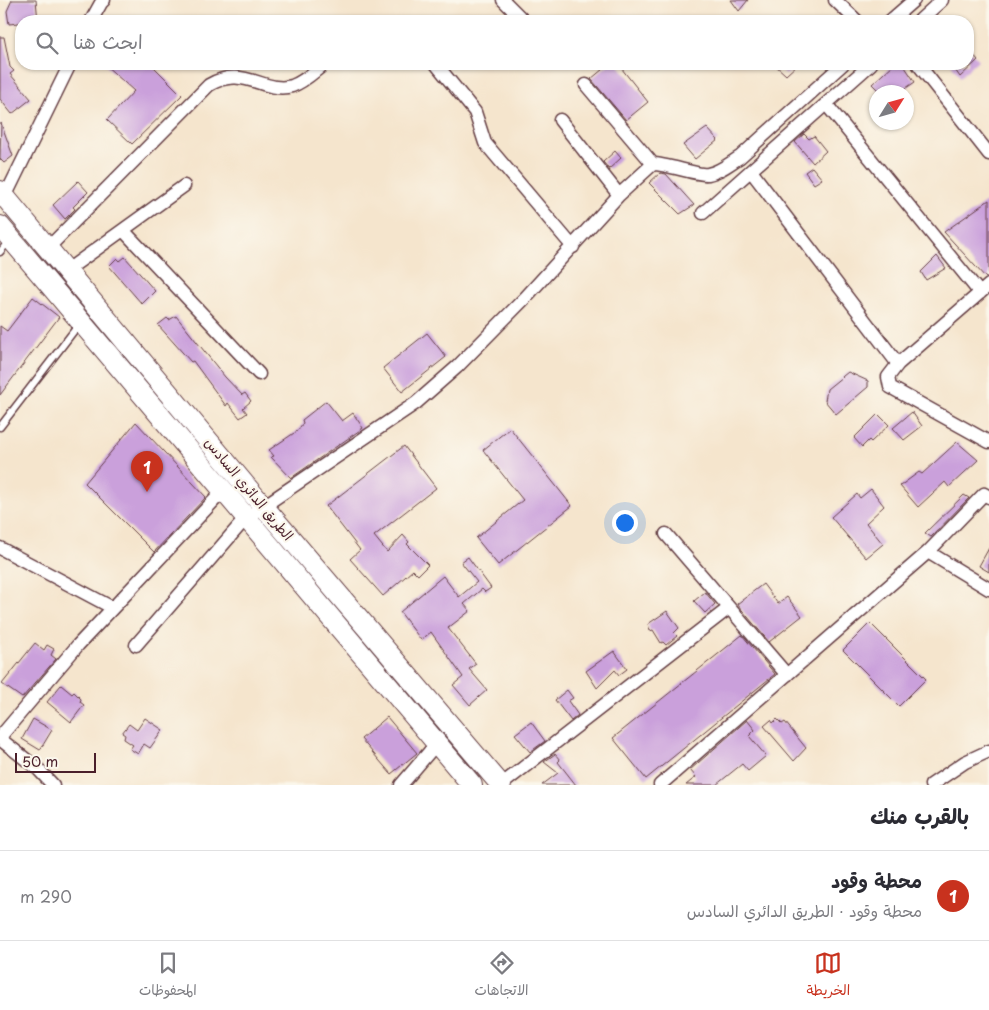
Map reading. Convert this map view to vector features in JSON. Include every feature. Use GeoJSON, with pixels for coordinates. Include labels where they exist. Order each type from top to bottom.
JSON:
{"type":"FeatureCollection","features":[{"type":"Feature","properties":{"kind":"highway","name":"الطريق الدائري السادس"},"geometry":{"type":"LineString","coordinates":[[3,194],[263,506],[501,785]]}},
{"type":"Feature","properties":{"kind":"highway","name":"الطريق الدائري السادس"},"geometry":{"type":"LineString","coordinates":[[4,239],[80,322],[472,785]]}},
{"type":"Feature","properties":{"kind":"street"},"geometry":{"type":"LineString","coordinates":[[836,0],[851,15]]}},
{"type":"Feature","properties":{"kind":"street"},"geometry":{"type":"LineString","coordinates":[[897,15],[914,0]]}},
{"type":"Feature","properties":{"kind":"street"},"geometry":{"type":"LineString","coordinates":[[926,15],[942,0]]}},
{"type":"Feature","properties":{"kind":"street"},"geometry":{"type":"LineString","coordinates":[[94,15],[102,1]]}},
{"type":"Feature","properties":{"kind":"street"},"geometry":{"type":"LineString","coordinates":[[508,2],[519,15]]}},
{"type":"Feature","properties":{"kind":"street"},"geometry":{"type":"LineString","coordinates":[[3,194],[67,70]]}},
{"type":"Feature","properties":{"kind":"street"},"geometry":{"type":"LineString","coordinates":[[47,249],[209,85],[228,77],[239,77],[287,87],[302,81],[316,70]]}},
{"type":"Feature","properties":{"kind":"street"},"geometry":{"type":"LineString","coordinates":[[441,70],[475,112],[485,143],[573,247]]}},
{"type":"Feature","properties":{"kind":"street"},"geometry":{"type":"LineString","coordinates":[[136,645],[246,518],[416,403],[464,360],[573,247],[619,195],[653,164],[668,164],[706,175],[721,169],[740,157],[835,70]]}},
{"type":"Feature","properties":{"kind":"street"},"geometry":{"type":"LineString","coordinates":[[703,214],[864,70]]}},
{"type":"Feature","properties":{"kind":"street"},"geometry":{"type":"LineString","coordinates":[[923,70],[989,154]]}},
{"type":"Feature","properties":{"kind":"street"},"geometry":{"type":"LineString","coordinates":[[586,85],[653,164]]}},
{"type":"Feature","properties":{"kind":"street"},"geometry":{"type":"LineString","coordinates":[[826,104],[984,289],[898,364],[888,376],[890,387],[989,442]]}},
{"type":"Feature","properties":{"kind":"street"},"geometry":{"type":"LineString","coordinates":[[560,120],[619,195]]}},
{"type":"Feature","properties":{"kind":"street"},"geometry":{"type":"LineString","coordinates":[[751,171],[898,364]]}},
{"type":"Feature","properties":{"kind":"street"},"geometry":{"type":"LineString","coordinates":[[66,271],[184,186]]}},
{"type":"Feature","properties":{"kind":"street"},"geometry":{"type":"LineString","coordinates":[[123,230],[259,374]]}},
{"type":"Feature","properties":{"kind":"street"},"geometry":{"type":"LineString","coordinates":[[53,785],[38,769],[0,738],[113,608],[223,491]]}},
{"type":"Feature","properties":{"kind":"street"},"geometry":{"type":"LineString","coordinates":[[660,785],[928,552],[984,494],[989,497]]}},
{"type":"Feature","properties":{"kind":"street"},"geometry":{"type":"LineString","coordinates":[[666,534],[787,675]]}},
{"type":"Feature","properties":{"kind":"street"},"geometry":{"type":"LineString","coordinates":[[0,548],[113,608]]}},
{"type":"Feature","properties":{"kind":"street"},"geometry":{"type":"LineString","coordinates":[[928,552],[989,588]]}},
{"type":"Feature","properties":{"kind":"street"},"geometry":{"type":"LineString","coordinates":[[501,785],[729,608]]}},
{"type":"Feature","properties":{"kind":"street"},"geometry":{"type":"LineString","coordinates":[[401,785],[437,743]]}},
{"type":"Feature","properties":{"kind":"street"},"geometry":{"type":"LineString","coordinates":[[931,785],[965,762],[989,751]]}},
{"type":"Feature","properties":{"kind":"lane"},"geometry":{"type":"LineString","coordinates":[[0,427],[80,322]]}},
{"type":"Feature","properties":{"kind":"building"},"geometry":{"type":"Polygon","coordinates":[[[12,0],[36,0],[37,15],[15,15],[15,23],[9,24],[7,11],[12,0]]]}},
{"type":"Feature","properties":{"kind":"building"},"geometry":{"type":"Polygon","coordinates":[[[731,0],[748,0],[739,11],[731,0]]]}},
{"type":"Feature","properties":{"kind":"building"},"geometry":{"type":"Polygon","coordinates":[[[0,37],[4,37],[10,67],[14,71],[10,74],[31,99],[12,114],[0,99],[0,37]]]}},
{"type":"Feature","properties":{"kind":"building"},"geometry":{"type":"Polygon","coordinates":[[[974,55],[978,60],[974,64],[974,55]]]}},
{"type":"Feature","properties":{"kind":"building"},"geometry":{"type":"Polygon","coordinates":[[[111,70],[157,70],[182,95],[132,144],[107,120],[134,91],[111,70]]]}},
{"type":"Feature","properties":{"kind":"building"},"geometry":{"type":"Polygon","coordinates":[[[602,70],[623,70],[648,102],[626,120],[591,79],[602,70]]]}},
{"type":"Feature","properties":{"kind":"building"},"geometry":{"type":"Polygon","coordinates":[[[781,70],[791,70],[786,75],[781,70]]]}},
{"type":"Feature","properties":{"kind":"building"},"geometry":{"type":"Polygon","coordinates":[[[887,70],[907,70],[915,82],[910,85],[873,85],[887,70]]]}},
{"type":"Feature","properties":{"kind":"building"},"geometry":{"type":"Polygon","coordinates":[[[955,70],[967,70],[960,77],[955,70]]]}},
{"type":"Feature","properties":{"kind":"building"},"geometry":{"type":"Polygon","coordinates":[[[1,123],[13,156],[4,163],[0,159],[1,123]]]}},
{"type":"Feature","properties":{"kind":"building"},"geometry":{"type":"Polygon","coordinates":[[[707,128],[718,140],[695,159],[683,145],[707,128]]]}},
{"type":"Feature","properties":{"kind":"building"},"geometry":{"type":"Polygon","coordinates":[[[804,134],[809,139],[814,136],[826,151],[813,163],[795,142],[804,134]]]}},
{"type":"Feature","properties":{"kind":"building"},"geometry":{"type":"Polygon","coordinates":[[[615,151],[621,158],[609,169],[603,162],[615,151]]]}},
{"type":"Feature","properties":{"kind":"building"},"geometry":{"type":"Polygon","coordinates":[[[812,167],[822,179],[814,184],[805,172],[812,167]]]}},
{"type":"Feature","properties":{"kind":"building"},"geometry":{"type":"Polygon","coordinates":[[[660,173],[666,174],[694,205],[680,214],[649,183],[660,173]]]}},
{"type":"Feature","properties":{"kind":"building"},"geometry":{"type":"Polygon","coordinates":[[[78,181],[88,192],[73,207],[75,209],[65,219],[53,205],[78,181]]]}},
{"type":"Feature","properties":{"kind":"building"},"geometry":{"type":"Polygon","coordinates":[[[989,200],[989,277],[986,278],[944,232],[989,200]]]}},
{"type":"Feature","properties":{"kind":"building"},"geometry":{"type":"Polygon","coordinates":[[[937,256],[946,268],[926,280],[921,272],[937,256]]]}},
{"type":"Feature","properties":{"kind":"building"},"geometry":{"type":"Polygon","coordinates":[[[125,257],[155,291],[142,304],[109,266],[117,258],[120,261],[125,257]]]}},
{"type":"Feature","properties":{"kind":"building"},"geometry":{"type":"Polygon","coordinates":[[[33,297],[59,317],[0,395],[0,326],[7,331],[33,297]]]}},
{"type":"Feature","properties":{"kind":"building"},"geometry":{"type":"Polygon","coordinates":[[[176,316],[225,377],[242,395],[245,393],[251,401],[243,408],[247,413],[240,418],[228,403],[226,406],[193,361],[191,362],[158,325],[167,318],[169,320],[176,316]]]}},
{"type":"Feature","properties":{"kind":"building"},"geometry":{"type":"Polygon","coordinates":[[[427,333],[446,357],[402,392],[383,368],[427,333]]]}},
{"type":"Feature","properties":{"kind":"building"},"geometry":{"type":"Polygon","coordinates":[[[848,372],[868,381],[868,387],[836,414],[825,401],[827,389],[848,372]]]}},
{"type":"Feature","properties":{"kind":"building"},"geometry":{"type":"Polygon","coordinates":[[[326,401],[342,421],[353,413],[363,428],[291,478],[271,457],[274,456],[269,450],[297,431],[303,423],[302,420],[326,401]]]}},
{"type":"Feature","properties":{"kind":"building"},"geometry":{"type":"Polygon","coordinates":[[[912,412],[922,426],[904,440],[893,428],[912,412]]]}},
{"type":"Feature","properties":{"kind":"building"},"geometry":{"type":"Polygon","coordinates":[[[878,414],[889,425],[871,442],[869,440],[862,447],[854,438],[878,414]]]}},
{"type":"Feature","properties":{"kind":"building"},"geometry":{"type":"Polygon","coordinates":[[[136,422],[206,497],[154,552],[85,483],[136,422]]]}},
{"type":"Feature","properties":{"kind":"building"},"geometry":{"type":"Polygon","coordinates":[[[510,428],[572,506],[498,565],[476,538],[523,500],[483,450],[510,428]]]}},
{"type":"Feature","properties":{"kind":"building"},"geometry":{"type":"Polygon","coordinates":[[[957,442],[978,460],[949,487],[945,482],[918,507],[900,486],[919,472],[922,474],[957,442]]]}},
{"type":"Feature","properties":{"kind":"building"},"geometry":{"type":"Polygon","coordinates":[[[404,446],[436,488],[374,536],[387,552],[403,535],[409,542],[407,544],[428,565],[418,575],[413,570],[383,596],[350,559],[360,550],[326,506],[404,446]]]}},
{"type":"Feature","properties":{"kind":"building"},"geometry":{"type":"Polygon","coordinates":[[[871,489],[884,506],[866,523],[883,544],[866,558],[831,517],[857,494],[860,498],[871,489]]]}},
{"type":"Feature","properties":{"kind":"building"},"geometry":{"type":"Polygon","coordinates":[[[964,495],[969,498],[931,537],[925,533],[964,495]]]}},
{"type":"Feature","properties":{"kind":"building"},"geometry":{"type":"Polygon","coordinates":[[[989,548],[989,572],[979,566],[989,548]]]}},
{"type":"Feature","properties":{"kind":"building"},"geometry":{"type":"Polygon","coordinates":[[[468,557],[491,588],[485,592],[482,589],[464,604],[470,611],[448,628],[476,664],[469,669],[487,690],[470,705],[453,685],[463,677],[431,632],[421,640],[400,612],[443,576],[459,597],[477,582],[461,562],[468,557]]]}},
{"type":"Feature","properties":{"kind":"building"},"geometry":{"type":"Polygon","coordinates":[[[763,584],[778,604],[787,597],[802,616],[769,642],[737,604],[763,584]]]}},
{"type":"Feature","properties":{"kind":"building"},"geometry":{"type":"Polygon","coordinates":[[[705,592],[715,604],[705,613],[694,601],[705,592]]]}},
{"type":"Feature","properties":{"kind":"building"},"geometry":{"type":"Polygon","coordinates":[[[667,611],[679,628],[674,633],[677,636],[666,645],[663,642],[661,643],[653,630],[650,631],[648,624],[667,611]]]}},
{"type":"Feature","properties":{"kind":"building"},"geometry":{"type":"Polygon","coordinates":[[[870,623],[926,679],[899,706],[843,650],[870,623]]]}},
{"type":"Feature","properties":{"kind":"building"},"geometry":{"type":"Polygon","coordinates":[[[742,635],[775,674],[646,779],[613,738],[742,635]]]}},
{"type":"Feature","properties":{"kind":"building"},"geometry":{"type":"Polygon","coordinates":[[[35,643],[44,650],[47,645],[54,649],[51,655],[56,659],[22,698],[2,684],[35,643]]]}},
{"type":"Feature","properties":{"kind":"building"},"geometry":{"type":"Polygon","coordinates":[[[614,651],[627,669],[619,675],[615,670],[597,688],[586,671],[614,651]]]}},
{"type":"Feature","properties":{"kind":"building"},"geometry":{"type":"Polygon","coordinates":[[[61,685],[72,694],[74,692],[84,705],[71,722],[47,702],[61,685]]]}},
{"type":"Feature","properties":{"kind":"building"},"geometry":{"type":"Polygon","coordinates":[[[567,690],[573,698],[568,701],[578,715],[571,721],[555,700],[567,690]]]}},
{"type":"Feature","properties":{"kind":"building"},"geometry":{"type":"Polygon","coordinates":[[[387,717],[417,753],[391,774],[361,739],[387,717]]]}},
{"type":"Feature","properties":{"kind":"building"},"geometry":{"type":"Polygon","coordinates":[[[145,718],[163,730],[150,748],[144,744],[138,754],[130,749],[133,745],[124,739],[125,735],[122,733],[129,724],[137,730],[145,718]]]}},
{"type":"Feature","properties":{"kind":"building"},"geometry":{"type":"Polygon","coordinates":[[[33,719],[52,730],[40,750],[22,739],[33,719]]]}},
{"type":"Feature","properties":{"kind":"building"},"geometry":{"type":"Polygon","coordinates":[[[777,719],[782,724],[785,722],[806,748],[794,761],[764,726],[771,720],[773,723],[777,719]]]}},
{"type":"Feature","properties":{"kind":"building"},"geometry":{"type":"Polygon","coordinates":[[[747,720],[755,730],[749,736],[766,756],[748,771],[742,764],[716,785],[686,785],[696,777],[690,770],[747,720]]]}},
{"type":"Feature","properties":{"kind":"building"},"geometry":{"type":"Polygon","coordinates":[[[531,722],[545,741],[530,752],[515,734],[531,722]]]}},
{"type":"Feature","properties":{"kind":"building"},"geometry":{"type":"Polygon","coordinates":[[[555,754],[560,760],[558,762],[576,785],[542,785],[558,773],[544,762],[555,754]]]}},
{"type":"Feature","properties":{"kind":"place","name":"محطة وقود"},"geometry":{"type":"Point","coordinates":[147,492]}}]}
